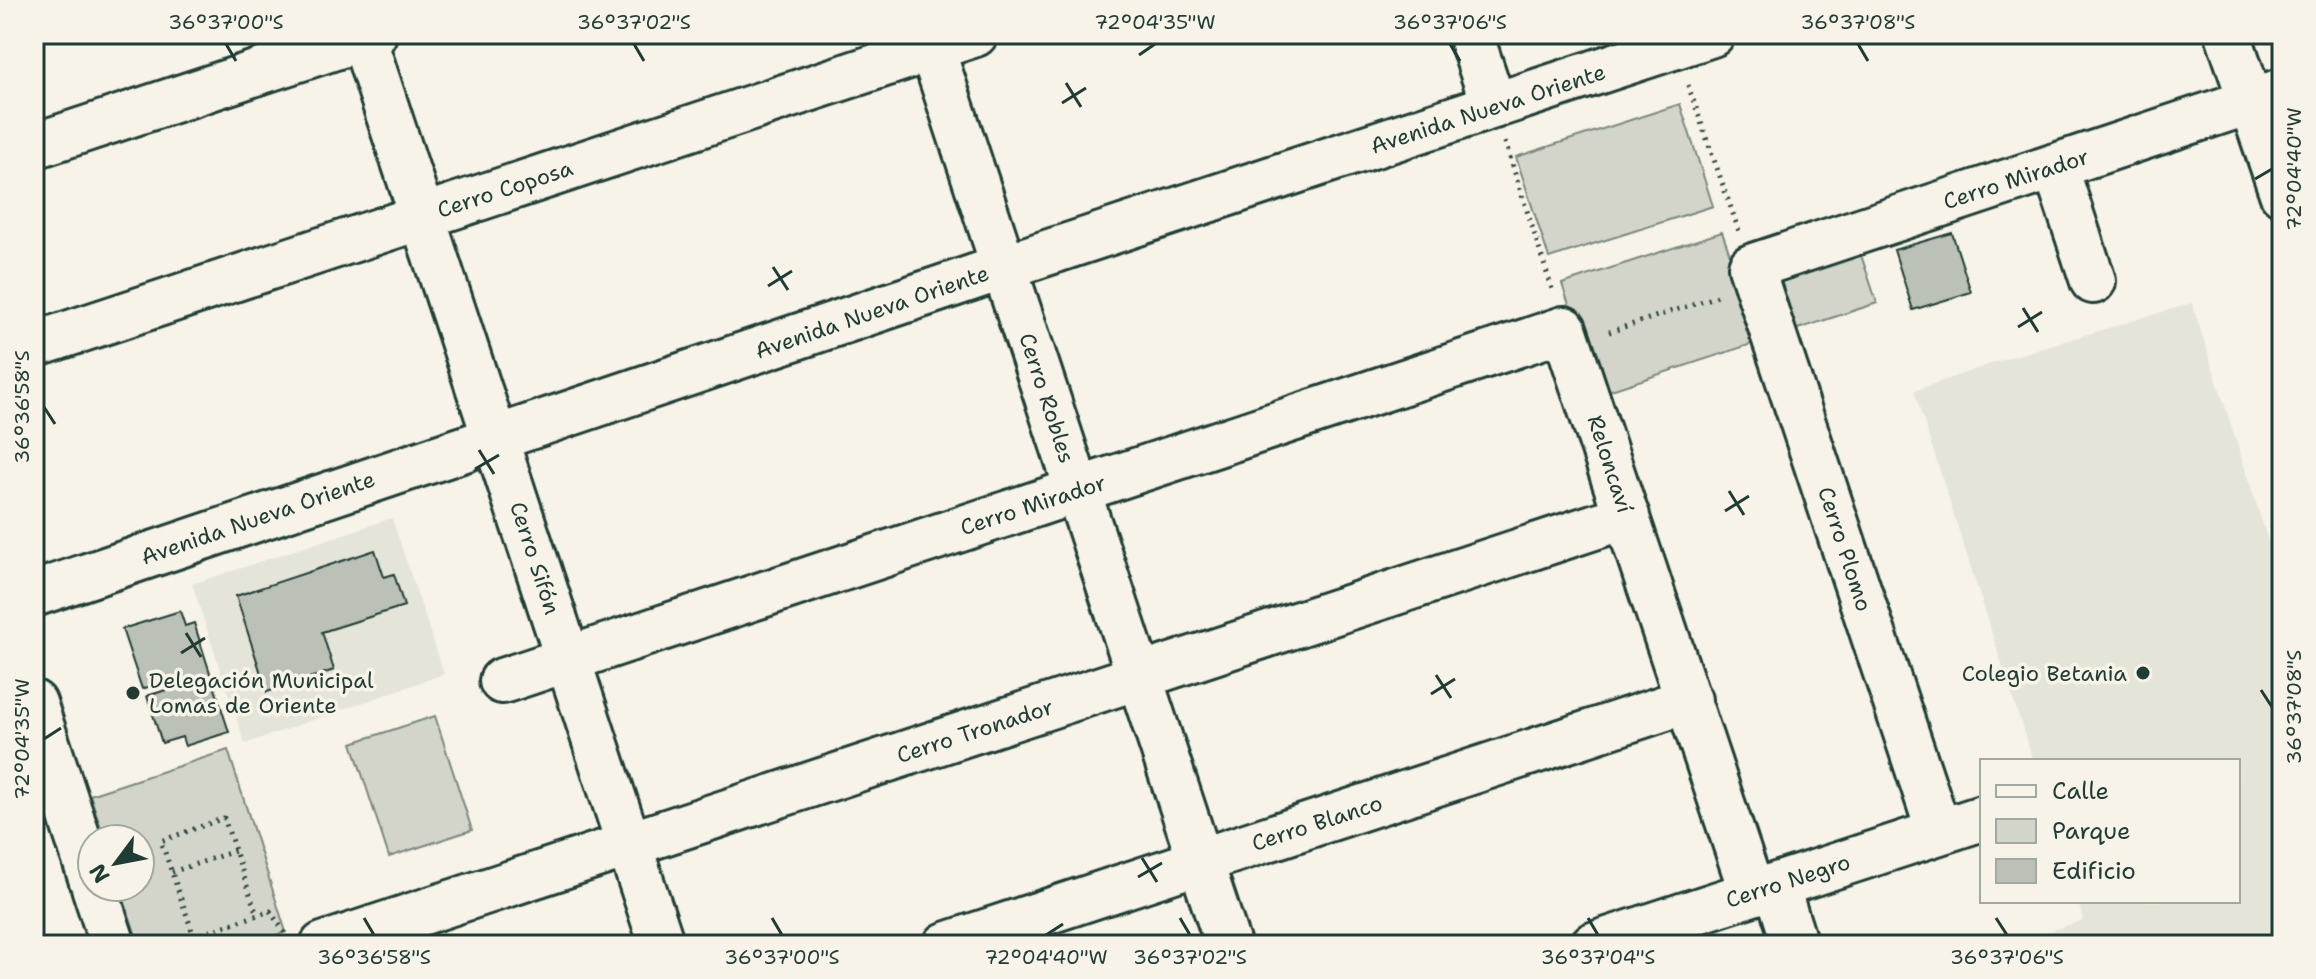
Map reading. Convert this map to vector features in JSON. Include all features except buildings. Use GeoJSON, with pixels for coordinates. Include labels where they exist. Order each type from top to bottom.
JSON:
{"type":"FeatureCollection","features":[{"type":"Feature","properties":{"kind":"street","name":"Cerro Coposa"},"geometry":{"type":"LineString","coordinates":[[34,345],[422,216],[929,41],[975,34]]}},
{"type":"Feature","properties":{"kind":"street"},"geometry":{"type":"LineString","coordinates":[[1470,34],[1494,106]]}},
{"type":"Feature","properties":{"kind":"street"},"geometry":{"type":"LineString","coordinates":[[2228,34],[2266,96],[2282,193]]}},
{"type":"Feature","properties":{"kind":"street"},"geometry":{"type":"LineString","coordinates":[[34,146],[367,35]]}},
{"type":"Feature","properties":{"kind":"street","name":"Cerro Sifón"},"geometry":{"type":"LineString","coordinates":[[367,35],[422,216],[662,945]]}},
{"type":"Feature","properties":{"kind":"street","name":"Avenida Nueva Oriente"},"geometry":{"type":"LineString","coordinates":[[34,594],[1004,267],[1494,106],[1686,38]]}},
{"type":"Feature","properties":{"kind":"street","name":"Cerro Robles"},"geometry":{"type":"LineString","coordinates":[[929,41],[1228,945]]}},
{"type":"Feature","properties":{"kind":"street","name":"Cerro Mirador"},"geometry":{"type":"LineString","coordinates":[[1754,275],[2055,166],[2266,96]]}},
{"type":"Feature","properties":{"kind":"street"},"geometry":{"type":"LineString","coordinates":[[2055,166],[2093,281]]}},
{"type":"Feature","properties":{"kind":"street","name":"Cerro Plomo"},"geometry":{"type":"LineString","coordinates":[[1754,275],[1939,832]]}},
{"type":"Feature","properties":{"kind":"street","name":"Cerro Mirador"},"geometry":{"type":"LineString","coordinates":[[502,681],[1077,490],[1567,336]]}},
{"type":"Feature","properties":{"kind":"street","name":"Reloncaví"},"geometry":{"type":"LineString","coordinates":[[1567,336],[1689,700],[1764,889],[1795,945]]}},
{"type":"Feature","properties":{"kind":"street","name":"Cerro Tronador"},"geometry":{"type":"LineString","coordinates":[[304,939],[629,844],[1627,516]]}},
{"type":"Feature","properties":{"kind":"street","name":"Cerro Blanco"},"geometry":{"type":"LineString","coordinates":[[946,945],[1689,700]]}},
{"type":"Feature","properties":{"kind":"street"},"geometry":{"type":"LineString","coordinates":[[34,703],[76,832]]}},
{"type":"Feature","properties":{"kind":"street","name":"Cerro Negro"},"geometry":{"type":"LineString","coordinates":[[1597,944],[1980,819]]}},
{"type":"Feature","properties":{"kind":"street"},"geometry":{"type":"LineString","coordinates":[[99,903],[113,945]]}},
{"type":"Feature","properties":{"kind":"path"},"geometry":{"type":"LineString","coordinates":[[1494,106],[1567,336],[1754,275],[1686,38]]}},
{"type":"Feature","properties":{"kind":"path"},"geometry":{"type":"LineString","coordinates":[[197,945],[161,841],[224,818],[257,915]]}},
{"type":"Feature","properties":{"kind":"path"},"geometry":{"type":"LineString","coordinates":[[172,872],[236,851]]}},
{"type":"Feature","properties":{"kind":"path"},"geometry":{"type":"LineString","coordinates":[[194,936],[270,911],[304,939]]}},
{"type":"Feature","properties":{"kind":"shaded area","name":"Colegio Betania"},"geometry":{"type":"Polygon","coordinates":[[[2192,303],[2282,584],[2282,945],[2008,945],[2083,920],[2079,903],[2240,903],[2240,759],[2032,759],[1914,391],[2005,359],[2192,303]]]}},
{"type":"Feature","properties":{"kind":"shaded area"},"geometry":{"type":"Polygon","coordinates":[[[392,518],[444,674],[245,744],[192,584],[392,518]]]}},
{"type":"Feature","properties":{"kind":"green space"},"geometry":{"type":"Polygon","coordinates":[[[1680,104],[1713,206],[1549,258],[1516,157],[1680,104]]]}},
{"type":"Feature","properties":{"kind":"green space"},"geometry":{"type":"Polygon","coordinates":[[[1722,232],[1739,281],[1857,243],[1877,303],[1599,394],[1562,284],[1722,232]]]}},
{"type":"Feature","properties":{"kind":"green space"},"geometry":{"type":"Polygon","coordinates":[[[435,716],[472,830],[389,857],[352,743],[435,716]]]}},
{"type":"Feature","properties":{"kind":"green space"},"geometry":{"type":"Polygon","coordinates":[[[228,750],[286,932],[247,945],[139,945],[125,903],[156,903],[156,823],[100,823],[90,795],[228,750]]]}},
{"type":"Feature","properties":{"kind":"place","name":"Colegio Betania"},"geometry":{"type":"Point","coordinates":[2143,673]}},
{"type":"Feature","properties":{"kind":"place","name":"Delegación Municipal Lomas de Oriente"},"geometry":{"type":"Point","coordinates":[133,693]}}]}
